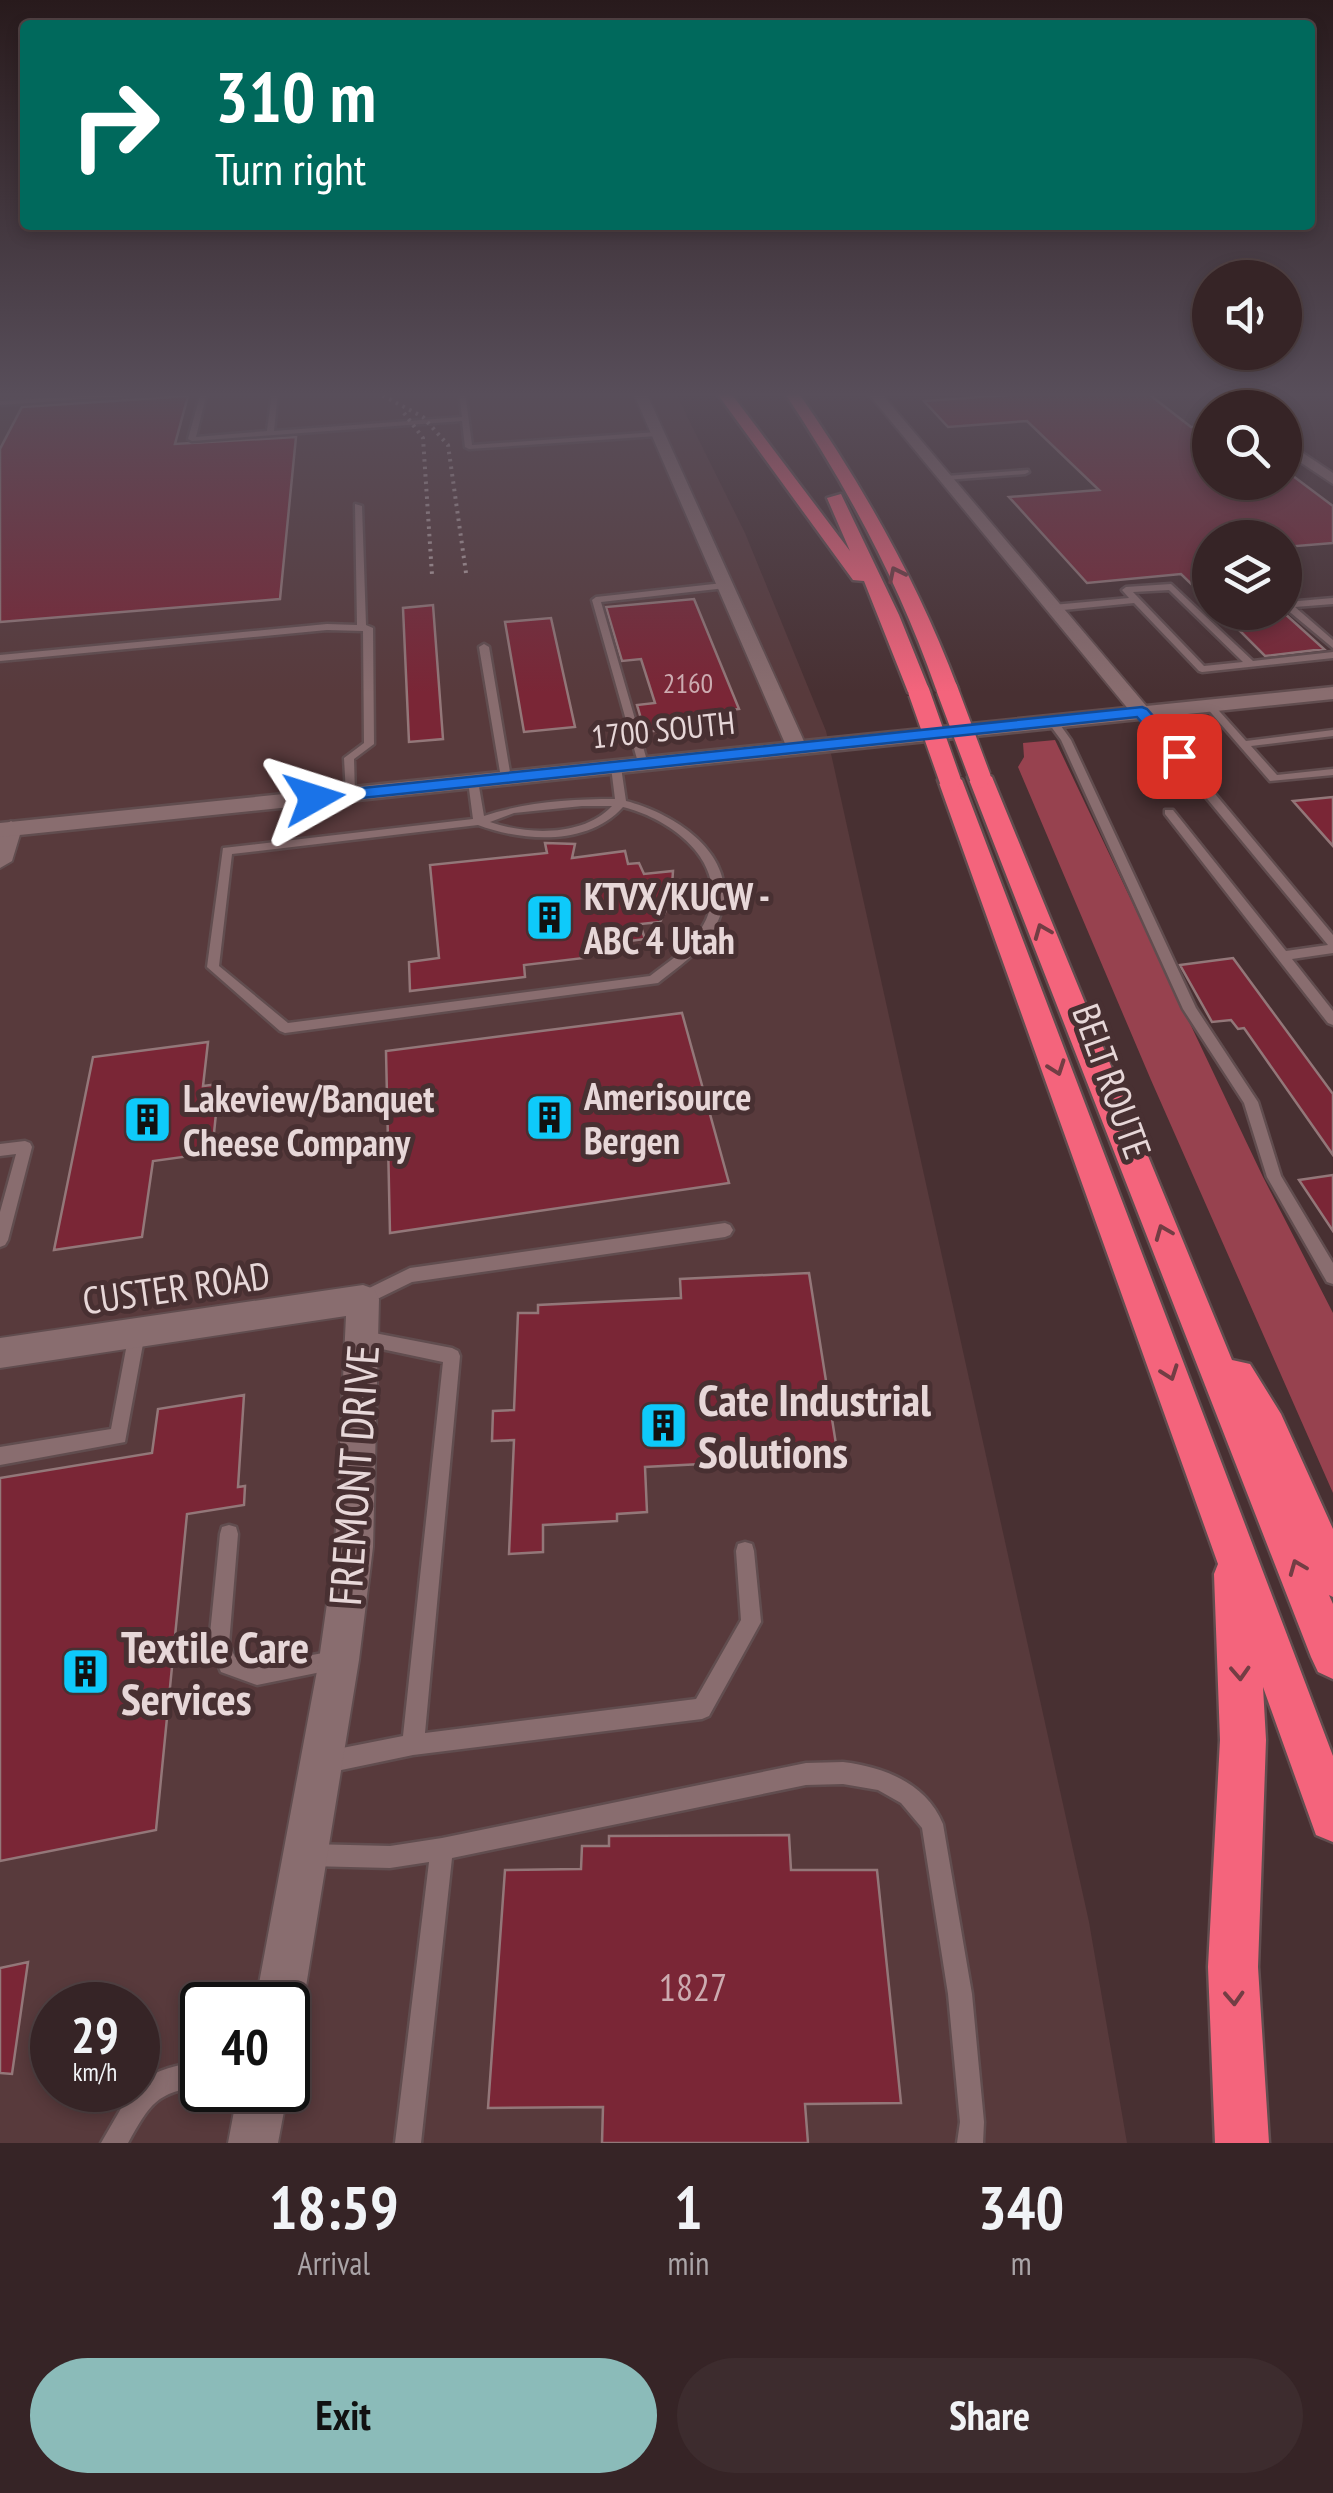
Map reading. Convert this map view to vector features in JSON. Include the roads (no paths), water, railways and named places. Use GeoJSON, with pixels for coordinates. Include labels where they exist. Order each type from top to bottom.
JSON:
{"type":"FeatureCollection","features":[{"type":"Feature","properties":{"kind":"highway"},"geometry":{"type":"LineString","coordinates":[[798,492],[889,614]]}},
{"type":"Feature","properties":{"kind":"highway","name":"BELT ROUTE"},"geometry":{"type":"LineString","coordinates":[[831,492],[889,614],[1333,1818]]}},
{"type":"Feature","properties":{"kind":"highway","name":"BELT ROUTE"},"geometry":{"type":"LineString","coordinates":[[854,492],[938,662],[980,777],[1333,1657]]}},
{"type":"Feature","properties":{"kind":"highway"},"geometry":{"type":"LineString","coordinates":[[1190,1298],[1267,1427],[1333,1576]]}},
{"type":"Feature","properties":{"kind":"highway"},"geometry":{"type":"LineString","coordinates":[[1233,1541],[1243,1740],[1233,1967],[1242,2143]]}},
{"type":"Feature","properties":{"kind":"street"},"geometry":{"type":"LineString","coordinates":[[683,492],[797,748]]}},
{"type":"Feature","properties":{"kind":"street"},"geometry":{"type":"LineString","coordinates":[[958,492],[1142,712]]}},
{"type":"Feature","properties":{"kind":"street","name":"1700 SOUTH"},"geometry":{"type":"LineString","coordinates":[[5,829],[1333,692]]}},
{"type":"Feature","properties":{"kind":"street"},"geometry":{"type":"LineString","coordinates":[[0,861],[5,829]]}},
{"type":"Feature","properties":{"kind":"street","name":"CUSTER ROAD"},"geometry":{"type":"LineString","coordinates":[[0,1353],[364,1300]]}},
{"type":"Feature","properties":{"kind":"street","name":"FREMONT DRIVE"},"geometry":{"type":"LineString","coordinates":[[282,1982],[339,1660],[354,1547],[364,1300]]}},
{"type":"Feature","properties":{"kind":"street"},"geometry":{"type":"LineString","coordinates":[[253,2143],[259,2112]]}},
{"type":"Feature","properties":{"kind":"lane"},"geometry":{"type":"LineString","coordinates":[[358,506],[362,626]]}},
{"type":"Feature","properties":{"kind":"lane"},"geometry":{"type":"LineString","coordinates":[[643,764],[596,600],[724,586]]}},
{"type":"Feature","properties":{"kind":"lane"},"geometry":{"type":"LineString","coordinates":[[1252,664],[1171,586],[1126,590],[1202,668],[1252,664],[1333,655]]}},
{"type":"Feature","properties":{"kind":"lane"},"geometry":{"type":"LineString","coordinates":[[1053,608],[1136,600]]}},
{"type":"Feature","properties":{"kind":"lane"},"geometry":{"type":"LineString","coordinates":[[1333,601],[1287,605],[1333,645]]}},
{"type":"Feature","properties":{"kind":"lane"},"geometry":{"type":"LineString","coordinates":[[0,658],[362,626],[371,632],[369,744],[349,758],[351,794]]}},
{"type":"Feature","properties":{"kind":"lane"},"geometry":{"type":"LineString","coordinates":[[484,647],[506,778]]}},
{"type":"Feature","properties":{"kind":"lane"},"geometry":{"type":"LineString","coordinates":[[1209,705],[1274,779],[1333,772]]}},
{"type":"Feature","properties":{"kind":"lane"},"geometry":{"type":"LineString","coordinates":[[1142,712],[1333,946],[1283,956]]}},
{"type":"Feature","properties":{"kind":"lane"},"geometry":{"type":"LineString","coordinates":[[1052,721],[1066,740],[1190,1009],[1251,1102],[1274,1177],[1333,1277]]}},
{"type":"Feature","properties":{"kind":"lane"},"geometry":{"type":"LineString","coordinates":[[1243,744],[1333,733]]}},
{"type":"Feature","properties":{"kind":"lane"},"geometry":{"type":"LineString","coordinates":[[478,822],[512,833],[576,829],[613,816],[621,804],[616,767]]}},
{"type":"Feature","properties":{"kind":"lane"},"geometry":{"type":"LineString","coordinates":[[473,782],[478,822]]}},
{"type":"Feature","properties":{"kind":"lane"},"geometry":{"type":"LineString","coordinates":[[621,804],[670,820],[690,834],[711,860],[718,889],[712,921],[685,956],[654,980],[285,1028],[213,967],[227,851],[478,822],[512,810],[621,804]]}},
{"type":"Feature","properties":{"kind":"lane"},"geometry":{"type":"LineString","coordinates":[[1169,812],[1333,1020]]}},
{"type":"Feature","properties":{"kind":"lane"},"geometry":{"type":"LineString","coordinates":[[0,1150],[25,1147],[0,1240]]}},
{"type":"Feature","properties":{"kind":"lane"},"geometry":{"type":"LineString","coordinates":[[364,1300],[410,1275],[725,1230]]}},
{"type":"Feature","properties":{"kind":"lane"},"geometry":{"type":"LineString","coordinates":[[0,1456],[119,1436],[137,1333]]}},
{"type":"Feature","properties":{"kind":"lane"},"geometry":{"type":"LineString","coordinates":[[363,1339],[452,1356],[412,1745]]}},
{"type":"Feature","properties":{"kind":"lane"},"geometry":{"type":"LineString","coordinates":[[229,1534],[219,1644],[228,1665],[256,1675],[339,1660]]}},
{"type":"Feature","properties":{"kind":"lane"},"geometry":{"type":"LineString","coordinates":[[320,1764],[412,1745],[702,1709],[751,1622],[746,1551]]}},
{"type":"Feature","properties":{"kind":"lane"},"geometry":{"type":"LineString","coordinates":[[306,1855],[390,1858],[806,1774],[862,1774],[883,1779],[921,1803],[932,1824],[960,1994],[972,2122],[970,2143]]}},
{"type":"Feature","properties":{"kind":"lane"},"geometry":{"type":"LineString","coordinates":[[408,2143],[442,1849]]}},
{"type":"Feature","properties":{"kind":"lane"},"geometry":{"type":"LineString","coordinates":[[114,2143],[137,2102],[154,2084],[180,2075]]}},
{"type":"Feature","properties":{"kind":"railway"},"geometry":{"type":"LineString","coordinates":[[427,492],[432,575]]}},
{"type":"Feature","properties":{"kind":"railway"},"geometry":{"type":"LineString","coordinates":[[455,492],[466,573]]}},
{"type":"Feature","properties":{"kind":"place","name":"KTVX/KUCW - ABC 4 Utah"},"geometry":{"type":"Point","coordinates":[549,917]}},
{"type":"Feature","properties":{"kind":"place","name":"Amerisource Bergen"},"geometry":{"type":"Point","coordinates":[549,1117]}},
{"type":"Feature","properties":{"kind":"place","name":"Lakeview/Banquet Cheese Company"},"geometry":{"type":"Point","coordinates":[148,1119]}},
{"type":"Feature","properties":{"kind":"place","name":"Cate Industrial Solutions"},"geometry":{"type":"Point","coordinates":[663,1425]}},
{"type":"Feature","properties":{"kind":"place","name":"Textile Care Services"},"geometry":{"type":"Point","coordinates":[86,1672]}}]}
